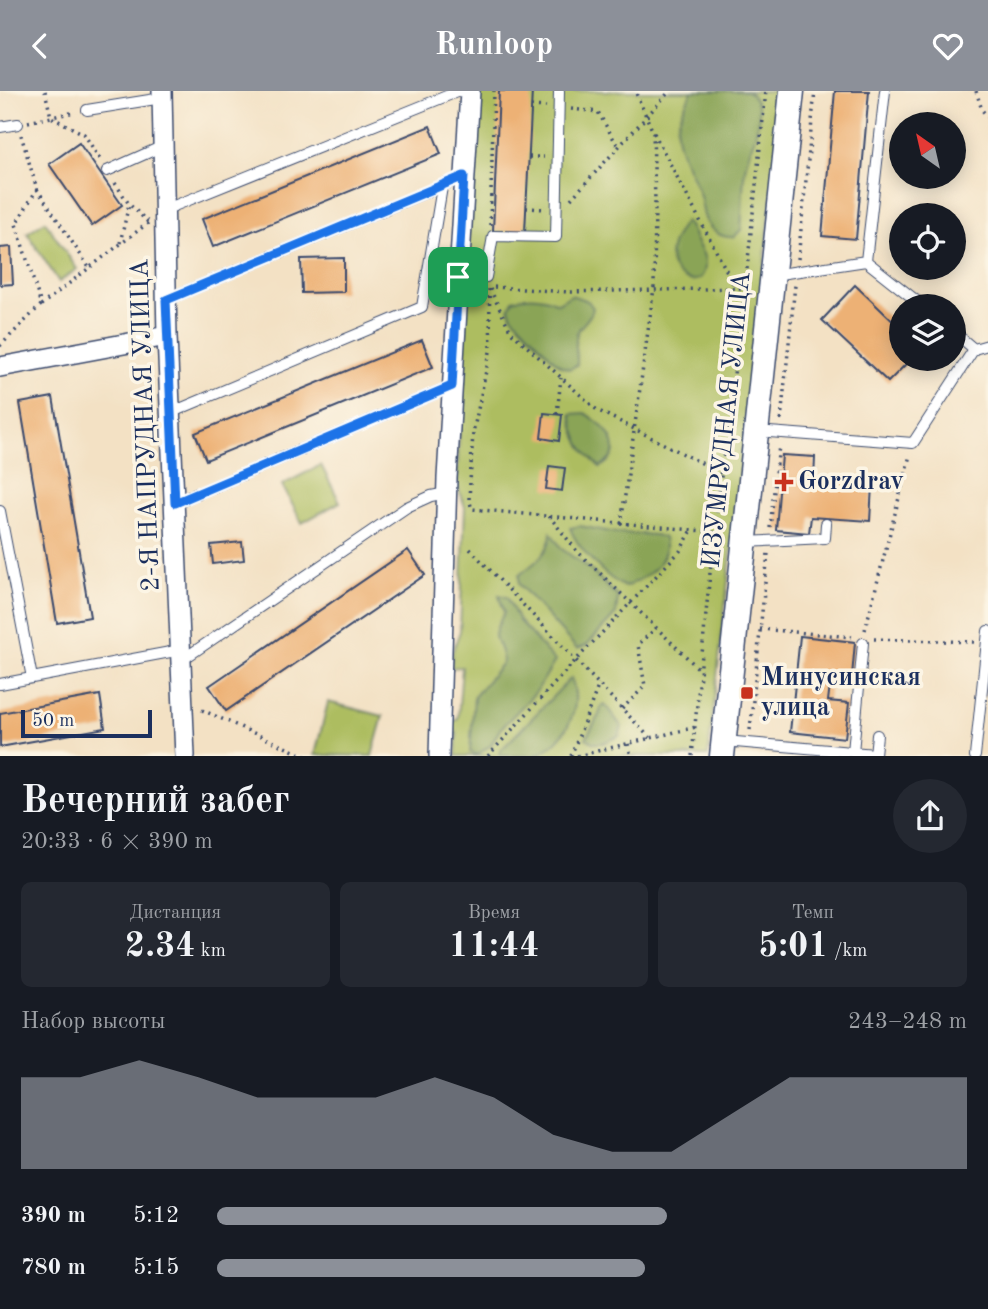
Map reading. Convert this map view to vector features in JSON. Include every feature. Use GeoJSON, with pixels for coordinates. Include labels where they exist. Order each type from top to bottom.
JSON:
{"type":"FeatureCollection","features":[{"type":"Feature","properties":{"kind":"street"},"geometry":{"type":"LineString","coordinates":[[439,756],[447,493],[470,91]]}},
{"type":"Feature","properties":{"kind":"street","name":"ИЗУМРУДНАЯ УЛИЦА"},"geometry":{"type":"LineString","coordinates":[[723,748],[792,91]]}},
{"type":"Feature","properties":{"kind":"street","name":"2-Я НАПРУДНАЯ УЛИЦА"},"geometry":{"type":"LineString","coordinates":[[162,95],[167,336],[185,756]]}},
{"type":"Feature","properties":{"kind":"street"},"geometry":{"type":"LineString","coordinates":[[0,367],[167,336]]}},
{"type":"Feature","properties":{"kind":"lane"},"geometry":{"type":"LineString","coordinates":[[164,210],[459,91]]}},
{"type":"Feature","properties":{"kind":"lane"},"geometry":{"type":"LineString","coordinates":[[458,277],[486,277],[494,236],[556,237],[559,91]]}},
{"type":"Feature","properties":{"kind":"lane"},"geometry":{"type":"LineString","coordinates":[[866,261],[885,91]]}},
{"type":"Feature","properties":{"kind":"lane"},"geometry":{"type":"LineString","coordinates":[[87,110],[162,95]]}},
{"type":"Feature","properties":{"kind":"lane"},"geometry":{"type":"LineString","coordinates":[[0,127],[18,124]]}},
{"type":"Feature","properties":{"kind":"lane"},"geometry":{"type":"LineString","coordinates":[[107,170],[163,146]]}},
{"type":"Feature","properties":{"kind":"lane"},"geometry":{"type":"LineString","coordinates":[[166,300],[464,176]]}},
{"type":"Feature","properties":{"kind":"lane"},"geometry":{"type":"LineString","coordinates":[[170,413],[422,307],[442,187]]}},
{"type":"Feature","properties":{"kind":"lane"},"geometry":{"type":"LineString","coordinates":[[772,276],[866,261],[908,294]]}},
{"type":"Feature","properties":{"kind":"lane"},"geometry":{"type":"LineString","coordinates":[[966,342],[974,349]]}},
{"type":"Feature","properties":{"kind":"lane"},"geometry":{"type":"LineString","coordinates":[[756,431],[913,443],[974,349],[988,345]]}},
{"type":"Feature","properties":{"kind":"lane"},"geometry":{"type":"LineString","coordinates":[[175,503],[452,386]]}},
{"type":"Feature","properties":{"kind":"lane"},"geometry":{"type":"LineString","coordinates":[[0,684],[181,655],[407,507],[432,496],[447,493]]}},
{"type":"Feature","properties":{"kind":"lane"},"geometry":{"type":"LineString","coordinates":[[0,511],[32,678]]}},
{"type":"Feature","properties":{"kind":"lane"},"geometry":{"type":"LineString","coordinates":[[745,542],[825,538],[826,524]]}},
{"type":"Feature","properties":{"kind":"lane"},"geometry":{"type":"LineString","coordinates":[[975,756],[988,631]]}},
{"type":"Feature","properties":{"kind":"lane"},"geometry":{"type":"LineString","coordinates":[[853,752],[863,640]]}},
{"type":"Feature","properties":{"kind":"lane"},"geometry":{"type":"LineString","coordinates":[[723,748],[875,754],[877,735]]}},
{"type":"Feature","properties":{"kind":"path"},"geometry":{"type":"LineString","coordinates":[[45,91],[51,117],[84,134],[129,204],[148,223]]}},
{"type":"Feature","properties":{"kind":"path"},"geometry":{"type":"LineString","coordinates":[[494,91],[489,230],[494,236]]}},
{"type":"Feature","properties":{"kind":"path"},"geometry":{"type":"LineString","coordinates":[[635,91],[653,132],[735,287]]}},
{"type":"Feature","properties":{"kind":"path"},"geometry":{"type":"LineString","coordinates":[[526,208],[566,209],[572,198],[670,91]]}},
{"type":"Feature","properties":{"kind":"path"},"geometry":{"type":"LineString","coordinates":[[692,756],[714,532],[745,288],[766,91]]}},
{"type":"Feature","properties":{"kind":"path"},"geometry":{"type":"LineString","coordinates":[[976,91],[982,110],[988,117]]}},
{"type":"Feature","properties":{"kind":"path"},"geometry":{"type":"LineString","coordinates":[[531,106],[598,112],[619,148]]}},
{"type":"Feature","properties":{"kind":"path"},"geometry":{"type":"LineString","coordinates":[[87,110],[18,124],[37,189],[90,269]]}},
{"type":"Feature","properties":{"kind":"path"},"geometry":{"type":"LineString","coordinates":[[621,524],[654,289],[653,132]]}},
{"type":"Feature","properties":{"kind":"path"},"geometry":{"type":"LineString","coordinates":[[37,189],[16,224],[41,305]]}},
{"type":"Feature","properties":{"kind":"path"},"geometry":{"type":"LineString","coordinates":[[120,245],[129,204]]}},
{"type":"Feature","properties":{"kind":"path"},"geometry":{"type":"LineString","coordinates":[[0,346],[41,305],[164,210]]}},
{"type":"Feature","properties":{"kind":"path"},"geometry":{"type":"LineString","coordinates":[[489,287],[568,292],[745,288]]}},
{"type":"Feature","properties":{"kind":"path"},"geometry":{"type":"LineString","coordinates":[[489,287],[511,332],[597,411],[722,474]]}},
{"type":"Feature","properties":{"kind":"path"},"geometry":{"type":"LineString","coordinates":[[489,287],[491,347],[473,433],[468,499],[472,509],[714,532]]}},
{"type":"Feature","properties":{"kind":"path"},"geometry":{"type":"LineString","coordinates":[[557,414],[561,378]]}},
{"type":"Feature","properties":{"kind":"path"},"geometry":{"type":"LineString","coordinates":[[863,640],[913,443]]}},
{"type":"Feature","properties":{"kind":"path"},"geometry":{"type":"LineString","coordinates":[[549,516],[578,551],[701,671]]}},
{"type":"Feature","properties":{"kind":"path"},"geometry":{"type":"LineString","coordinates":[[488,756],[680,551],[691,531]]}},
{"type":"Feature","properties":{"kind":"path"},"geometry":{"type":"LineString","coordinates":[[470,549],[650,738]]}},
{"type":"Feature","properties":{"kind":"path"},"geometry":{"type":"LineString","coordinates":[[622,709],[646,686],[638,645],[657,628]]}},
{"type":"Feature","properties":{"kind":"path"},"geometry":{"type":"LineString","coordinates":[[571,756],[599,684]]}},
{"type":"Feature","properties":{"kind":"path"},"geometry":{"type":"LineString","coordinates":[[183,702],[306,756]]}},
{"type":"Feature","properties":{"kind":"path"},"geometry":{"type":"LineString","coordinates":[[577,756],[597,754],[696,727]]}},
{"type":"Feature","properties":{"kind":"path"},"geometry":{"type":"LineString","coordinates":[[628,744],[631,756]]}},
{"type":"Feature","properties":{"kind":"green space"},"geometry":{"type":"Polygon","coordinates":[[[474,91],[784,91],[708,756],[456,756],[457,733],[448,736],[448,724],[458,719],[462,667],[451,668],[452,653],[460,631],[465,507],[457,485],[474,91]]]}},
{"type":"Feature","properties":{"kind":"green space"},"geometry":{"type":"Polygon","coordinates":[[[692,91],[748,91],[755,99],[758,109],[757,129],[745,169],[741,230],[734,237],[718,234],[707,224],[700,196],[678,141],[680,117],[692,91]]]}},
{"type":"Feature","properties":{"kind":"green space"},"geometry":{"type":"Polygon","coordinates":[[[45,221],[77,269],[59,282],[27,233],[45,221]]]}},
{"type":"Feature","properties":{"kind":"green space"},"geometry":{"type":"Polygon","coordinates":[[[685,221],[705,261],[703,274],[698,279],[684,278],[673,266],[670,256],[673,242],[685,221]]]}},
{"type":"Feature","properties":{"kind":"green space"},"geometry":{"type":"Polygon","coordinates":[[[571,295],[588,301],[593,308],[591,315],[578,331],[577,365],[570,369],[554,360],[512,316],[509,308],[513,300],[519,298],[536,297],[558,303],[571,295]]]}},
{"type":"Feature","properties":{"kind":"green space"},"geometry":{"type":"Polygon","coordinates":[[[585,413],[606,430],[614,445],[609,460],[600,467],[584,450],[575,430],[571,414],[585,413]]]}},
{"type":"Feature","properties":{"kind":"green space"},"geometry":{"type":"Polygon","coordinates":[[[321,465],[340,502],[302,523],[282,485],[321,465]]]}},
{"type":"Feature","properties":{"kind":"green space"},"geometry":{"type":"Polygon","coordinates":[[[580,526],[664,538],[664,555],[655,569],[625,587],[601,570],[585,553],[570,528],[580,526]]]}},
{"type":"Feature","properties":{"kind":"green space"},"geometry":{"type":"Polygon","coordinates":[[[551,533],[562,549],[592,571],[618,597],[616,614],[586,646],[577,649],[519,584],[519,575],[544,552],[551,533]]]}},
{"type":"Feature","properties":{"kind":"green space"},"geometry":{"type":"Polygon","coordinates":[[[499,595],[507,597],[519,621],[555,661],[536,692],[500,729],[491,745],[477,755],[470,752],[474,697],[503,662],[495,636],[504,613],[499,595]]]}},
{"type":"Feature","properties":{"kind":"green space"},"geometry":{"type":"Polygon","coordinates":[[[571,678],[575,702],[573,713],[562,735],[554,744],[533,756],[499,756],[500,751],[571,678]]]}},
{"type":"Feature","properties":{"kind":"green space"},"geometry":{"type":"Polygon","coordinates":[[[328,702],[383,716],[372,756],[315,755],[328,702]]]}},
{"type":"Feature","properties":{"kind":"green space"},"geometry":{"type":"Polygon","coordinates":[[[602,705],[605,705],[622,727],[619,736],[603,743],[594,743],[586,738],[602,705]]]}},
{"type":"Feature","properties":{"kind":"building"},"geometry":{"type":"Polygon","coordinates":[[[499,91],[532,91],[525,232],[493,231],[499,91]]]}},
{"type":"Feature","properties":{"kind":"building"},"geometry":{"type":"Polygon","coordinates":[[[835,91],[869,91],[856,239],[822,236],[835,91]]]}},
{"type":"Feature","properties":{"kind":"building"},"geometry":{"type":"Polygon","coordinates":[[[430,126],[441,154],[213,247],[202,219],[430,126]]]}},
{"type":"Feature","properties":{"kind":"building"},"geometry":{"type":"Polygon","coordinates":[[[79,143],[122,205],[92,226],[49,164],[79,143]]]}},
{"type":"Feature","properties":{"kind":"building"},"geometry":{"type":"Polygon","coordinates":[[[11,247],[13,284],[0,285],[0,248],[11,247]]]}},
{"type":"Feature","properties":{"kind":"building"},"geometry":{"type":"Polygon","coordinates":[[[344,258],[344,292],[302,293],[301,259],[344,258]]]}},
{"type":"Feature","properties":{"kind":"building"},"geometry":{"type":"Polygon","coordinates":[[[855,285],[889,318],[889,371],[899,371],[888,382],[822,320],[855,285]]]}},
{"type":"Feature","properties":{"kind":"building"},"geometry":{"type":"Polygon","coordinates":[[[422,340],[433,367],[206,460],[195,433],[422,340]]]}},
{"type":"Feature","properties":{"kind":"building"},"geometry":{"type":"Polygon","coordinates":[[[53,397],[90,617],[57,623],[20,403],[53,397]]]}},
{"type":"Feature","properties":{"kind":"building"},"geometry":{"type":"Polygon","coordinates":[[[544,413],[562,415],[559,441],[541,438],[544,413]]]}},
{"type":"Feature","properties":{"kind":"building"},"geometry":{"type":"Polygon","coordinates":[[[782,455],[815,457],[814,480],[872,485],[870,521],[811,517],[809,533],[776,530],[782,455]]]}},
{"type":"Feature","properties":{"kind":"building"},"geometry":{"type":"Polygon","coordinates":[[[549,466],[565,468],[562,491],[546,489],[549,466]]]}},
{"type":"Feature","properties":{"kind":"building"},"geometry":{"type":"Polygon","coordinates":[[[242,542],[244,560],[213,564],[211,545],[242,542]]]}},
{"type":"Feature","properties":{"kind":"building"},"geometry":{"type":"Polygon","coordinates":[[[408,550],[425,575],[226,711],[209,686],[408,550]]]}},
{"type":"Feature","properties":{"kind":"building"},"geometry":{"type":"Polygon","coordinates":[[[800,636],[855,642],[852,676],[831,675],[828,701],[849,703],[845,738],[790,732],[800,636]]]}},
{"type":"Feature","properties":{"kind":"building"},"geometry":{"type":"Polygon","coordinates":[[[100,695],[105,728],[0,747],[0,713],[100,695]]]}},
{"type":"Feature","properties":{"kind":"place","name":"Gorzdrav"},"geometry":{"type":"Point","coordinates":[784,482]}},
{"type":"Feature","properties":{"kind":"place","name":"Минусинская улица"},"geometry":{"type":"Point","coordinates":[747,693]}},
{"type":"Feature","properties":{"kind":"route"},"geometry":{"type":"LineString","coordinates":[[464,176],[458,277],[452,386],[175,503],[166,300],[464,176]]}}]}
